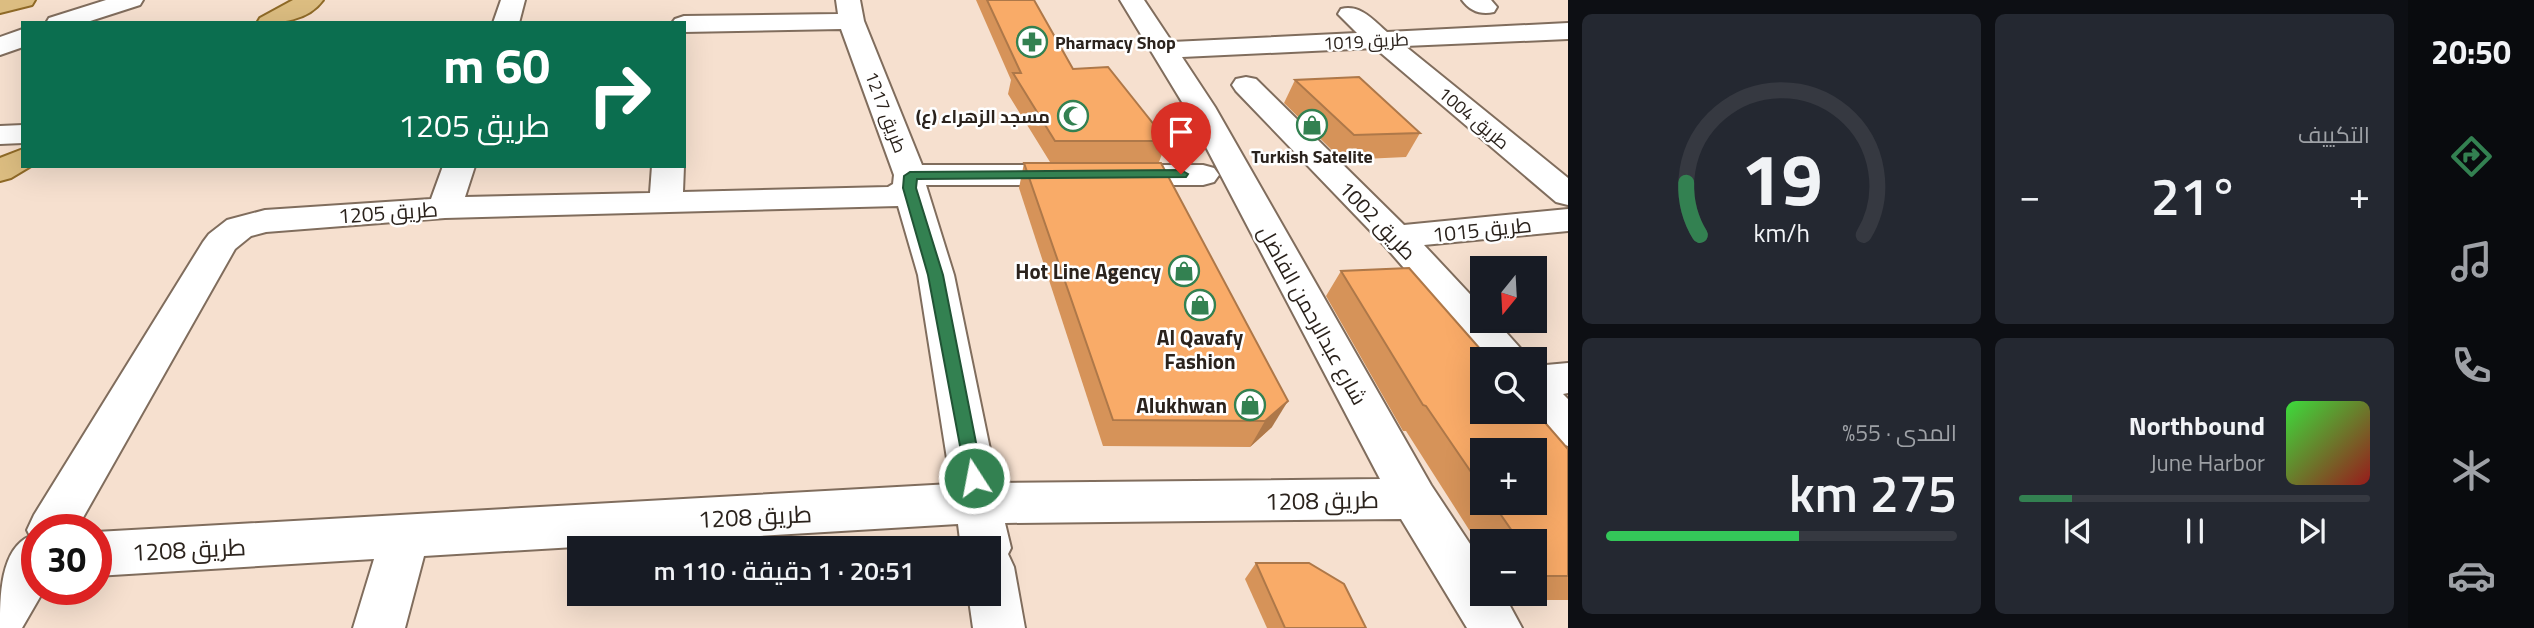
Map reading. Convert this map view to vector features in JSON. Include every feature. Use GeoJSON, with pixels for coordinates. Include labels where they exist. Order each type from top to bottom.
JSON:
{"type":"FeatureCollection","features":[{"type":"Feature","properties":{"kind":"main road"},"geometry":{"type":"LineString","coordinates":[[0,6],[23,0]]}},
{"type":"Feature","properties":{"kind":"main road"},"geometry":{"type":"LineString","coordinates":[[273,21],[311,0]]}},
{"type":"Feature","properties":{"kind":"main road"},"geometry":{"type":"LineString","coordinates":[[0,171],[21,159]]}},
{"type":"Feature","properties":{"kind":"street"},"geometry":{"type":"LineString","coordinates":[[64,21],[131,0]]}},
{"type":"Feature","properties":{"kind":"street"},"geometry":{"type":"LineString","coordinates":[[507,21],[513,0]]}},
{"type":"Feature","properties":{"kind":"street"},"geometry":{"type":"LineString","coordinates":[[675,0],[676,21]]}},
{"type":"Feature","properties":{"kind":"street","name":"شارع عبدالرحمن الفاضل"},"geometry":{"type":"LineString","coordinates":[[1132,0],[1200,107],[1414,499],[1496,628]]}},
{"type":"Feature","properties":{"kind":"street","name":"طريق 1217"},"geometry":{"type":"LineString","coordinates":[[686,24],[850,10],[905,187],[936,275],[982,525]]}},
{"type":"Feature","properties":{"kind":"street","name":"طريق 1004"},"geometry":{"type":"LineString","coordinates":[[1350,14],[1568,195]]}},
{"type":"Feature","properties":{"kind":"street","name":"طريق 1019"},"geometry":{"type":"LineString","coordinates":[[1164,50],[1568,32]]}},
{"type":"Feature","properties":{"kind":"street"},"geometry":{"type":"LineString","coordinates":[[0,47],[21,38]]}},
{"type":"Feature","properties":{"kind":"street","name":"طريق 1002"},"geometry":{"type":"LineString","coordinates":[[1246,85],[1396,237],[1496,347]]}},
{"type":"Feature","properties":{"kind":"street"},"geometry":{"type":"LineString","coordinates":[[0,135],[21,134]]}},
{"type":"Feature","properties":{"kind":"street"},"geometry":{"type":"LineString","coordinates":[[445,208],[458,168]]}},
{"type":"Feature","properties":{"kind":"street","name":"طريق 1205"},"geometry":{"type":"LineString","coordinates":[[61,514],[221,242],[228,234],[252,223],[445,208],[667,184],[905,187],[1203,175]]}},
{"type":"Feature","properties":{"kind":"street","name":"طريق 1015"},"geometry":{"type":"LineString","coordinates":[[1396,237],[1568,220]]}},
{"type":"Feature","properties":{"kind":"street"},"geometry":{"type":"LineString","coordinates":[[1547,380],[1568,378]]}},
{"type":"Feature","properties":{"kind":"street"},"geometry":{"type":"LineString","coordinates":[[1547,404],[1568,429]]}},
{"type":"Feature","properties":{"kind":"street","name":"طريق 1208"},"geometry":{"type":"LineString","coordinates":[[112,553],[405,537],[982,525],[1414,499]]}},
{"type":"Feature","properties":{"kind":"street"},"geometry":{"type":"LineString","coordinates":[[379,628],[405,537]]}},
{"type":"Feature","properties":{"kind":"street","name":"طريق 1205"},"geometry":{"type":"LineString","coordinates":[[0,616],[21,581]]}},
{"type":"Feature","properties":{"kind":"street"},"geometry":{"type":"LineString","coordinates":[[995,606],[999,628]]}},
{"type":"Feature","properties":{"kind":"building"},"geometry":{"type":"Polygon","coordinates":[[[987,0],[1034,0],[1073,69],[1108,67],[1167,141],[1055,141],[1013,73],[1021,73],[987,0]]]}},
{"type":"Feature","properties":{"kind":"building"},"geometry":{"type":"Polygon","coordinates":[[[1359,77],[1420,133],[1354,135],[1295,80],[1359,77]]]}},
{"type":"Feature","properties":{"kind":"building"},"geometry":{"type":"Polygon","coordinates":[[[1024,163],[1161,163],[1288,401],[1265,421],[1113,420],[1024,163]]]}},
{"type":"Feature","properties":{"kind":"building"},"geometry":{"type":"Polygon","coordinates":[[[1409,268],[1478,347],[1470,347],[1470,424],[1546,424],[1568,449],[1568,576],[1547,576],[1547,529],[1511,529],[1501,515],[1547,515],[1547,438],[1470,438],[1470,470],[1423,405],[1341,271],[1409,268]]]}},
{"type":"Feature","properties":{"kind":"building"},"geometry":{"type":"Polygon","coordinates":[[[1256,563],[1309,563],[1344,584],[1366,628],[1285,628],[1256,563]]]}},
{"type":"Feature","properties":{"kind":"place","name":"Pharmacy Shop"},"geometry":{"type":"Point","coordinates":[1032,42]}},
{"type":"Feature","properties":{"kind":"place","name":"مسجد الزهراء (ع)"},"geometry":{"type":"Point","coordinates":[1073,116]}},
{"type":"Feature","properties":{"kind":"place","name":"Turkish Satelite"},"geometry":{"type":"Point","coordinates":[1312,125]}},
{"type":"Feature","properties":{"kind":"place","name":"Hot Line Agency"},"geometry":{"type":"Point","coordinates":[1184,271]}},
{"type":"Feature","properties":{"kind":"place","name":"Al Qavafy Fashion"},"geometry":{"type":"Point","coordinates":[1200,305]}},
{"type":"Feature","properties":{"kind":"place","name":"Alukhwan"},"geometry":{"type":"Point","coordinates":[1250,405]}},
{"type":"Feature","properties":{"kind":"route"},"geometry":{"type":"LineString","coordinates":[[974,478],[936,275],[909,188],[910,176],[1181,174]]}}]}
